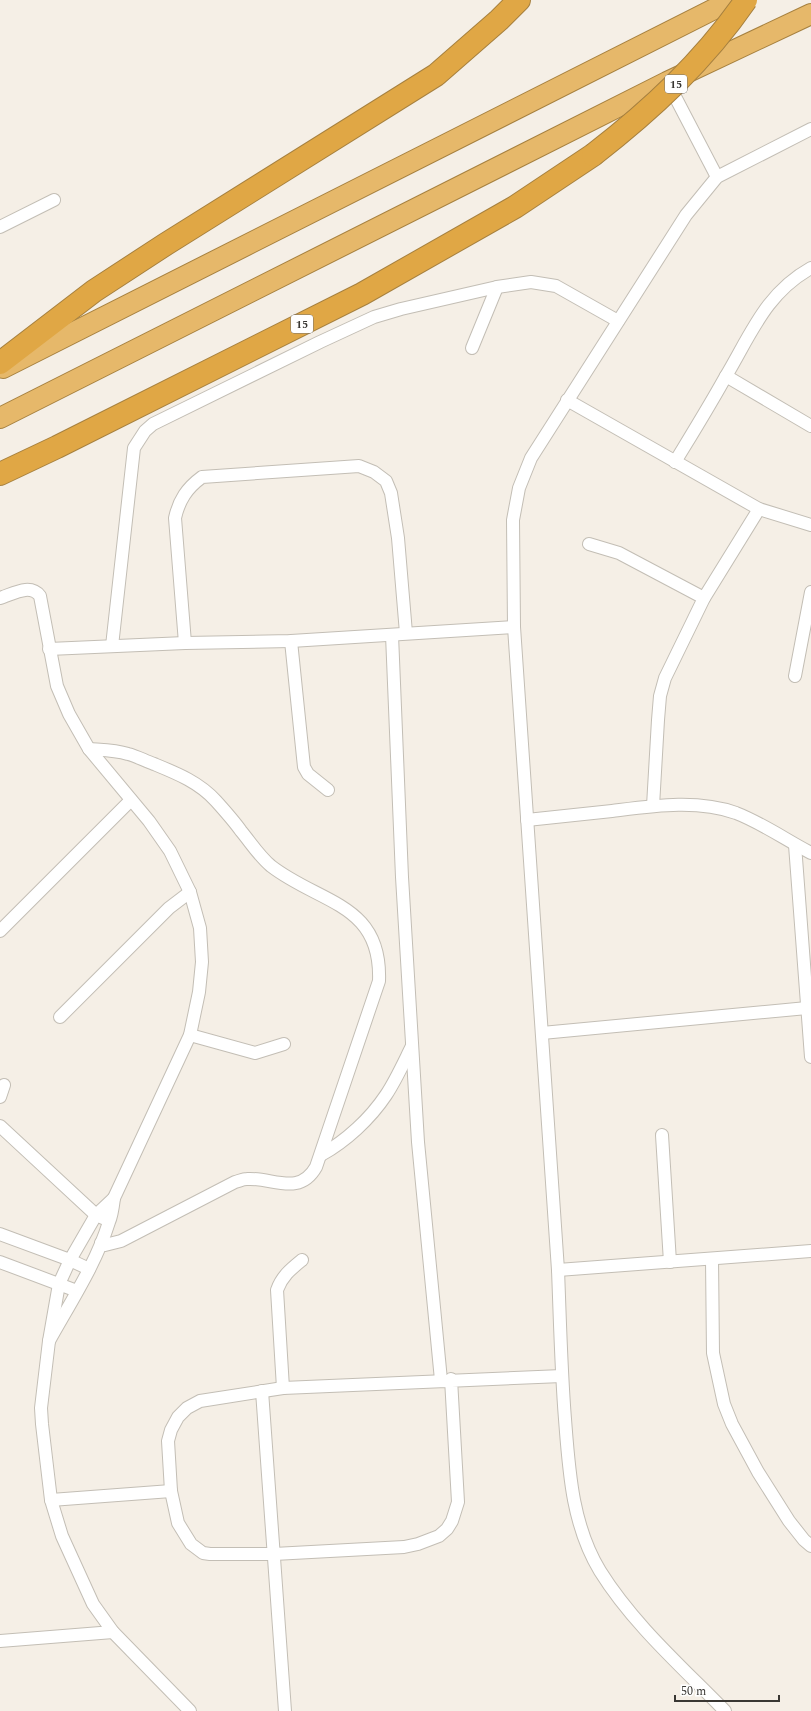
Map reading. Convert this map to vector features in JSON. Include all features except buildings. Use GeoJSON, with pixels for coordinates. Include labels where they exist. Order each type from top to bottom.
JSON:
{"type":"FeatureCollection","features":[{"type":"Feature","properties":{"kind":"highway"},"geometry":{"type":"LineString","coordinates":[[0,363],[107,283],[436,75],[499,20],[519,0]]}},
{"type":"Feature","properties":{"kind":"highway"},"geometry":{"type":"LineString","coordinates":[[0,370],[171,285],[732,0]]}},
{"type":"Feature","properties":{"kind":"highway","name":"15"},"geometry":{"type":"LineString","coordinates":[[0,474],[57,447],[362,294],[515,207],[593,155],[632,125],[669,92],[703,56],[734,18],[746,0]]}},
{"type":"Feature","properties":{"kind":"highway"},"geometry":{"type":"LineString","coordinates":[[0,418],[667,82],[811,14]]}},
{"type":"Feature","properties":{"kind":"street"},"geometry":{"type":"LineString","coordinates":[[667,82],[718,177]]}},
{"type":"Feature","properties":{"kind":"street"},"geometry":{"type":"LineString","coordinates":[[725,1711],[624,1605],[600,1570],[589,1549],[580,1526],[573,1497],[569,1473],[562,1376],[558,1270],[514,627],[513,520],[519,488],[531,458],[686,215],[718,177],[811,129]]}},
{"type":"Feature","properties":{"kind":"street"},"geometry":{"type":"LineString","coordinates":[[0,226],[54,200]]}},
{"type":"Feature","properties":{"kind":"street"},"geometry":{"type":"LineString","coordinates":[[675,462],[762,312],[775,295],[809,272]]}},
{"type":"Feature","properties":{"kind":"street"},"geometry":{"type":"LineString","coordinates":[[112,646],[134,448],[144,431],[153,424],[374,317],[401,309],[497,287],[531,282],[556,286],[618,321]]}},
{"type":"Feature","properties":{"kind":"street"},"geometry":{"type":"LineString","coordinates":[[472,348],[497,287]]}},
{"type":"Feature","properties":{"kind":"street"},"geometry":{"type":"LineString","coordinates":[[726,376],[811,426]]}},
{"type":"Feature","properties":{"kind":"street"},"geometry":{"type":"LineString","coordinates":[[567,400],[759,509],[811,525]]}},
{"type":"Feature","properties":{"kind":"street"},"geometry":{"type":"LineString","coordinates":[[185,643],[175,518],[178,505],[192,484],[202,477],[359,466],[374,472],[386,481],[391,494],[398,538],[406,633]]}},
{"type":"Feature","properties":{"kind":"street"},"geometry":{"type":"LineString","coordinates":[[653,806],[660,696],[665,678],[704,598],[759,509]]}},
{"type":"Feature","properties":{"kind":"street"},"geometry":{"type":"LineString","coordinates":[[589,544],[619,553],[704,598]]}},
{"type":"Feature","properties":{"kind":"street"},"geometry":{"type":"LineString","coordinates":[[0,598],[31,589],[36,591],[40,596],[57,686],[69,714],[89,749],[170,851],[190,892],[200,928],[202,962],[199,992],[190,1035],[114,1198],[110,1221],[101,1243],[89,1269],[49,1341]]}},
{"type":"Feature","properties":{"kind":"street"},"geometry":{"type":"LineString","coordinates":[[795,676],[811,592]]}},
{"type":"Feature","properties":{"kind":"street"},"geometry":{"type":"LineString","coordinates":[[49,649],[185,643],[291,641],[514,627]]}},
{"type":"Feature","properties":{"kind":"street"},"geometry":{"type":"LineString","coordinates":[[392,635],[401,861],[418,1142],[446,1380],[458,1502],[452,1521],[439,1536],[429,1541],[404,1547],[274,1554],[210,1554],[198,1550],[191,1544],[181,1529],[171,1491],[168,1441],[171,1430],[178,1417],[187,1408],[200,1401],[283,1388],[446,1380],[562,1376]]}},
{"type":"Feature","properties":{"kind":"street"},"geometry":{"type":"LineString","coordinates":[[291,641],[304,767],[308,774],[328,790]]}},
{"type":"Feature","properties":{"kind":"street"},"geometry":{"type":"LineString","coordinates":[[89,749],[129,754],[178,774],[194,783],[215,800],[270,866],[341,906],[361,921],[370,934],[377,952],[380,967],[379,981],[321,1155],[312,1175],[293,1184],[256,1179],[246,1179],[235,1182],[121,1241],[105,1245],[101,1243]]}},
{"type":"Feature","properties":{"kind":"street"},"geometry":{"type":"LineString","coordinates":[[0,930],[131,800]]}},
{"type":"Feature","properties":{"kind":"street"},"geometry":{"type":"LineString","coordinates":[[527,820],[653,806],[717,808],[754,822],[811,853]]}},
{"type":"Feature","properties":{"kind":"street"},"geometry":{"type":"LineString","coordinates":[[795,845],[811,1057]]}},
{"type":"Feature","properties":{"kind":"street"},"geometry":{"type":"LineString","coordinates":[[60,1017],[169,908],[190,892]]}},
{"type":"Feature","properties":{"kind":"street"},"geometry":{"type":"LineString","coordinates":[[542,1033],[807,1008]]}},
{"type":"Feature","properties":{"kind":"street"},"geometry":{"type":"LineString","coordinates":[[190,1035],[255,1053],[284,1044]]}},
{"type":"Feature","properties":{"kind":"street"},"geometry":{"type":"LineString","coordinates":[[321,1155],[337,1146],[378,1106],[412,1046]]}},
{"type":"Feature","properties":{"kind":"street"},"geometry":{"type":"LineString","coordinates":[[0,1126],[96,1215],[110,1221]]}},
{"type":"Feature","properties":{"kind":"street"},"geometry":{"type":"LineString","coordinates":[[662,1135],[670,1262]]}},
{"type":"Feature","properties":{"kind":"street"},"geometry":{"type":"LineString","coordinates":[[114,1198],[96,1215],[70,1260],[59,1284],[49,1341],[41,1408],[51,1500],[62,1536],[77,1572],[93,1604],[114,1632],[190,1711]]}},
{"type":"Feature","properties":{"kind":"street"},"geometry":{"type":"LineString","coordinates":[[0,1234],[70,1260],[89,1269]]}},
{"type":"Feature","properties":{"kind":"street"},"geometry":{"type":"LineString","coordinates":[[558,1270],[811,1251]]}},
{"type":"Feature","properties":{"kind":"street"},"geometry":{"type":"LineString","coordinates":[[712,1259],[713,1352],[724,1404],[732,1424],[758,1472],[789,1521],[804,1540],[811,1546]]}},
{"type":"Feature","properties":{"kind":"street"},"geometry":{"type":"LineString","coordinates":[[283,1388],[277,1290],[286,1273],[302,1260]]}},
{"type":"Feature","properties":{"kind":"street"},"geometry":{"type":"LineString","coordinates":[[0,1262],[77,1291]]}},
{"type":"Feature","properties":{"kind":"street"},"geometry":{"type":"LineString","coordinates":[[262,1391],[285,1711]]}},
{"type":"Feature","properties":{"kind":"street"},"geometry":{"type":"LineString","coordinates":[[51,1500],[171,1491]]}},
{"type":"Feature","properties":{"kind":"street"},"geometry":{"type":"LineString","coordinates":[[0,1641],[114,1632]]}}]}
